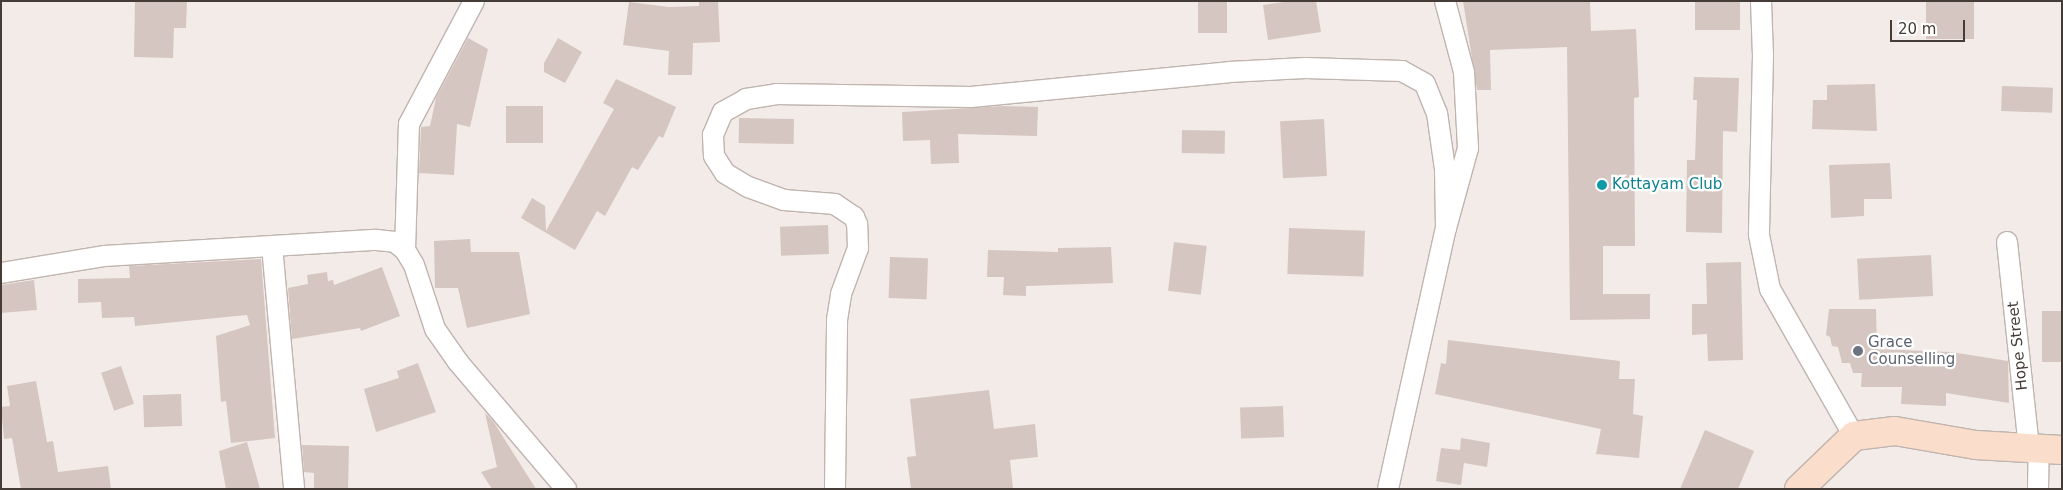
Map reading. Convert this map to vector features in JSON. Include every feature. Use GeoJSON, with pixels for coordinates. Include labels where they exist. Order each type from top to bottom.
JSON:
{"type":"FeatureCollection","features":[{"type":"Feature","properties":{"kind":"main road"},"geometry":{"type":"LineString","coordinates":[[1799,489],[1854,436],[1895,431],[1976,445],[2043,450]]}},
{"type":"Feature","properties":{"kind":"street"},"geometry":{"type":"LineString","coordinates":[[474,1],[409,124],[405,250],[434,329],[463,368],[566,489]]}},
{"type":"Feature","properties":{"kind":"street"},"geometry":{"type":"LineString","coordinates":[[1388,489],[1446,228],[1468,148],[1464,72],[1445,1]]}},
{"type":"Feature","properties":{"kind":"street"},"geometry":{"type":"LineString","coordinates":[[1761,1],[1764,55],[1759,235],[1770,289],[1854,436]]}},
{"type":"Feature","properties":{"kind":"street"},"geometry":{"type":"LineString","coordinates":[[835,489],[837,320],[841,294],[858,248],[859,230],[854,217],[835,204],[784,200],[748,188],[725,173],[714,156],[713,135],[723,112],[746,99],[776,94],[971,97],[1229,72],[1306,68],[1402,70],[1426,84],[1437,113],[1445,169],[1446,228]]}},
{"type":"Feature","properties":{"kind":"street"},"geometry":{"type":"LineString","coordinates":[[1,273],[104,256],[377,240],[395,242],[405,250]]}},
{"type":"Feature","properties":{"kind":"street","name":"Hope Street"},"geometry":{"type":"LineString","coordinates":[[2007,242],[2043,450],[2038,489]]}},
{"type":"Feature","properties":{"kind":"street"},"geometry":{"type":"LineString","coordinates":[[272,246],[294,489]]}},
{"type":"Feature","properties":{"kind":"building"},"geometry":{"type":"Polygon","coordinates":[[[135,1],[187,1],[186,28],[174,28],[173,58],[134,57],[135,1]]]}},
{"type":"Feature","properties":{"kind":"building"},"geometry":{"type":"Polygon","coordinates":[[[699,1],[718,1],[720,42],[693,43],[692,75],[668,75],[669,51],[623,45],[629,2],[669,7],[699,6],[699,1]]]}},
{"type":"Feature","properties":{"kind":"building"},"geometry":{"type":"Polygon","coordinates":[[[1198,1],[1227,1],[1227,33],[1198,33],[1198,1]]]}},
{"type":"Feature","properties":{"kind":"building"},"geometry":{"type":"Polygon","coordinates":[[[1291,1],[1316,1],[1321,32],[1268,40],[1263,5],[1291,1]]]}},
{"type":"Feature","properties":{"kind":"building"},"geometry":{"type":"Polygon","coordinates":[[[1463,1],[1590,1],[1591,31],[1636,29],[1639,97],[1634,98],[1635,246],[1603,246],[1603,294],[1650,294],[1650,319],[1570,320],[1567,47],[1490,50],[1491,90],[1477,90],[1463,1]]]}},
{"type":"Feature","properties":{"kind":"building"},"geometry":{"type":"Polygon","coordinates":[[[1695,1],[1740,1],[1740,30],[1695,30],[1695,1]]]}},
{"type":"Feature","properties":{"kind":"building"},"geometry":{"type":"Polygon","coordinates":[[[1926,1],[1974,1],[1974,39],[1926,39],[1926,1]]]}},
{"type":"Feature","properties":{"kind":"building"},"geometry":{"type":"Polygon","coordinates":[[[468,38],[488,49],[470,127],[457,124],[454,175],[419,173],[421,127],[430,126],[436,98],[468,38]]]}},
{"type":"Feature","properties":{"kind":"building"},"geometry":{"type":"Polygon","coordinates":[[[558,38],[582,52],[565,83],[544,72],[544,63],[558,38]]]}},
{"type":"Feature","properties":{"kind":"building"},"geometry":{"type":"Polygon","coordinates":[[[1694,77],[1739,78],[1737,132],[1723,131],[1722,233],[1686,232],[1687,160],[1695,160],[1697,100],[1693,100],[1694,77]]]}},
{"type":"Feature","properties":{"kind":"building"},"geometry":{"type":"Polygon","coordinates":[[[616,79],[676,107],[663,138],[659,136],[638,170],[632,167],[605,216],[597,211],[575,250],[521,218],[532,198],[545,206],[546,231],[614,109],[603,103],[616,79]]]}},
{"type":"Feature","properties":{"kind":"building"},"geometry":{"type":"Polygon","coordinates":[[[1875,84],[1877,131],[1812,129],[1813,100],[1827,100],[1827,85],[1875,84]]]}},
{"type":"Feature","properties":{"kind":"building"},"geometry":{"type":"Polygon","coordinates":[[[2002,86],[2053,88],[2052,113],[2001,111],[2002,86]]]}},
{"type":"Feature","properties":{"kind":"building"},"geometry":{"type":"Polygon","coordinates":[[[506,106],[543,106],[543,143],[506,143],[506,106]]]}},
{"type":"Feature","properties":{"kind":"building"},"geometry":{"type":"Polygon","coordinates":[[[1003,106],[1038,107],[1037,136],[958,134],[959,163],[931,164],[930,140],[903,141],[902,112],[1003,106]]]}},
{"type":"Feature","properties":{"kind":"building"},"geometry":{"type":"Polygon","coordinates":[[[739,118],[794,119],[794,144],[739,143],[739,118]]]}},
{"type":"Feature","properties":{"kind":"building"},"geometry":{"type":"Polygon","coordinates":[[[1324,119],[1327,176],[1283,178],[1280,121],[1324,119]]]}},
{"type":"Feature","properties":{"kind":"building"},"geometry":{"type":"Polygon","coordinates":[[[1182,130],[1225,131],[1225,154],[1182,153],[1182,130]]]}},
{"type":"Feature","properties":{"kind":"building"},"geometry":{"type":"Polygon","coordinates":[[[1890,163],[1892,199],[1864,199],[1864,216],[1831,218],[1829,165],[1890,163]]]}},
{"type":"Feature","properties":{"kind":"building"},"geometry":{"type":"Polygon","coordinates":[[[828,225],[829,254],[781,256],[780,227],[828,225]]]}},
{"type":"Feature","properties":{"kind":"building"},"geometry":{"type":"Polygon","coordinates":[[[1289,228],[1365,231],[1363,277],[1287,274],[1289,228]]]}},
{"type":"Feature","properties":{"kind":"building"},"geometry":{"type":"Polygon","coordinates":[[[470,239],[471,252],[519,252],[530,314],[467,328],[458,288],[435,288],[434,241],[470,239]]]}},
{"type":"Feature","properties":{"kind":"building"},"geometry":{"type":"Polygon","coordinates":[[[1174,242],[1207,246],[1201,295],[1168,291],[1174,242]]]}},
{"type":"Feature","properties":{"kind":"building"},"geometry":{"type":"Polygon","coordinates":[[[1111,247],[1113,283],[1026,286],[1026,296],[1003,295],[1004,277],[987,277],[988,250],[1058,252],[1058,248],[1111,247]]]}},
{"type":"Feature","properties":{"kind":"building"},"geometry":{"type":"Polygon","coordinates":[[[1931,255],[1933,296],[1859,300],[1857,259],[1931,255]]]}},
{"type":"Feature","properties":{"kind":"building"},"geometry":{"type":"Polygon","coordinates":[[[890,257],[928,258],[927,299],[889,298],[890,257]]]}},
{"type":"Feature","properties":{"kind":"building"},"geometry":{"type":"Polygon","coordinates":[[[261,259],[275,438],[231,443],[226,401],[221,402],[216,336],[250,325],[247,315],[135,326],[134,317],[102,318],[101,302],[78,303],[78,279],[130,278],[129,266],[261,259]]]}},
{"type":"Feature","properties":{"kind":"building"},"geometry":{"type":"Polygon","coordinates":[[[1741,262],[1743,360],[1708,361],[1707,334],[1692,335],[1692,304],[1707,304],[1706,263],[1741,262]]]}},
{"type":"Feature","properties":{"kind":"building"},"geometry":{"type":"Polygon","coordinates":[[[382,267],[400,316],[361,331],[360,328],[292,339],[288,288],[308,284],[307,275],[327,272],[328,281],[333,280],[334,285],[382,267]]]}},
{"type":"Feature","properties":{"kind":"building"},"geometry":{"type":"Polygon","coordinates":[[[34,280],[37,310],[1,313],[1,285],[34,280]]]}},
{"type":"Feature","properties":{"kind":"building"},"geometry":{"type":"Polygon","coordinates":[[[1829,309],[1876,309],[1877,349],[1951,352],[2008,361],[2009,403],[1946,393],[1946,406],[1901,404],[1902,387],[1861,387],[1862,373],[1853,373],[1850,363],[1842,363],[1838,347],[1832,346],[1830,337],[1826,335],[1829,309]]]}},
{"type":"Feature","properties":{"kind":"building"},"geometry":{"type":"Polygon","coordinates":[[[2042,311],[2062,311],[2062,362],[2042,362],[2042,311]]]}},
{"type":"Feature","properties":{"kind":"building"},"geometry":{"type":"Polygon","coordinates":[[[1448,340],[1620,361],[1619,379],[1635,379],[1633,414],[1643,416],[1639,458],[1596,454],[1601,429],[1435,394],[1441,363],[1446,364],[1448,340]]]}},
{"type":"Feature","properties":{"kind":"building"},"geometry":{"type":"Polygon","coordinates":[[[418,363],[436,412],[376,432],[364,389],[399,378],[397,371],[418,363]]]}},
{"type":"Feature","properties":{"kind":"building"},"geometry":{"type":"Polygon","coordinates":[[[121,366],[134,404],[114,411],[101,373],[121,366]]]}},
{"type":"Feature","properties":{"kind":"building"},"geometry":{"type":"Polygon","coordinates":[[[36,381],[47,442],[53,441],[58,472],[108,466],[111,489],[21,489],[12,438],[4,439],[1,407],[10,406],[7,386],[36,381]]]}},
{"type":"Feature","properties":{"kind":"building"},"geometry":{"type":"Polygon","coordinates":[[[989,390],[994,429],[1035,424],[1038,457],[1010,460],[1013,489],[911,489],[907,457],[916,456],[910,399],[989,390]]]}},
{"type":"Feature","properties":{"kind":"building"},"geometry":{"type":"Polygon","coordinates":[[[181,394],[182,426],[144,427],[143,395],[181,394]]]}},
{"type":"Feature","properties":{"kind":"building"},"geometry":{"type":"Polygon","coordinates":[[[1283,406],[1284,437],[1241,438],[1240,408],[1283,406]]]}},
{"type":"Feature","properties":{"kind":"building"},"geometry":{"type":"Polygon","coordinates":[[[485,413],[493,421],[536,489],[492,489],[481,472],[497,467],[485,413]]]}},
{"type":"Feature","properties":{"kind":"building"},"geometry":{"type":"Polygon","coordinates":[[[1705,430],[1754,451],[1738,489],[1680,489],[1705,430]]]}},
{"type":"Feature","properties":{"kind":"building"},"geometry":{"type":"Polygon","coordinates":[[[1461,438],[1490,443],[1487,467],[1464,463],[1461,485],[1436,481],[1441,448],[1460,450],[1461,438]]]}},
{"type":"Feature","properties":{"kind":"building"},"geometry":{"type":"Polygon","coordinates":[[[247,442],[260,489],[226,489],[219,451],[247,442]]]}},
{"type":"Feature","properties":{"kind":"building"},"geometry":{"type":"Polygon","coordinates":[[[302,445],[349,446],[348,489],[314,489],[314,473],[304,472],[302,445]]]}},
{"type":"Feature","properties":{"kind":"place","name":"Kottayam Club"},"geometry":{"type":"Point","coordinates":[1602,185]}},
{"type":"Feature","properties":{"kind":"place","name":"Grace Counselling"},"geometry":{"type":"Point","coordinates":[1858,351]}}]}
